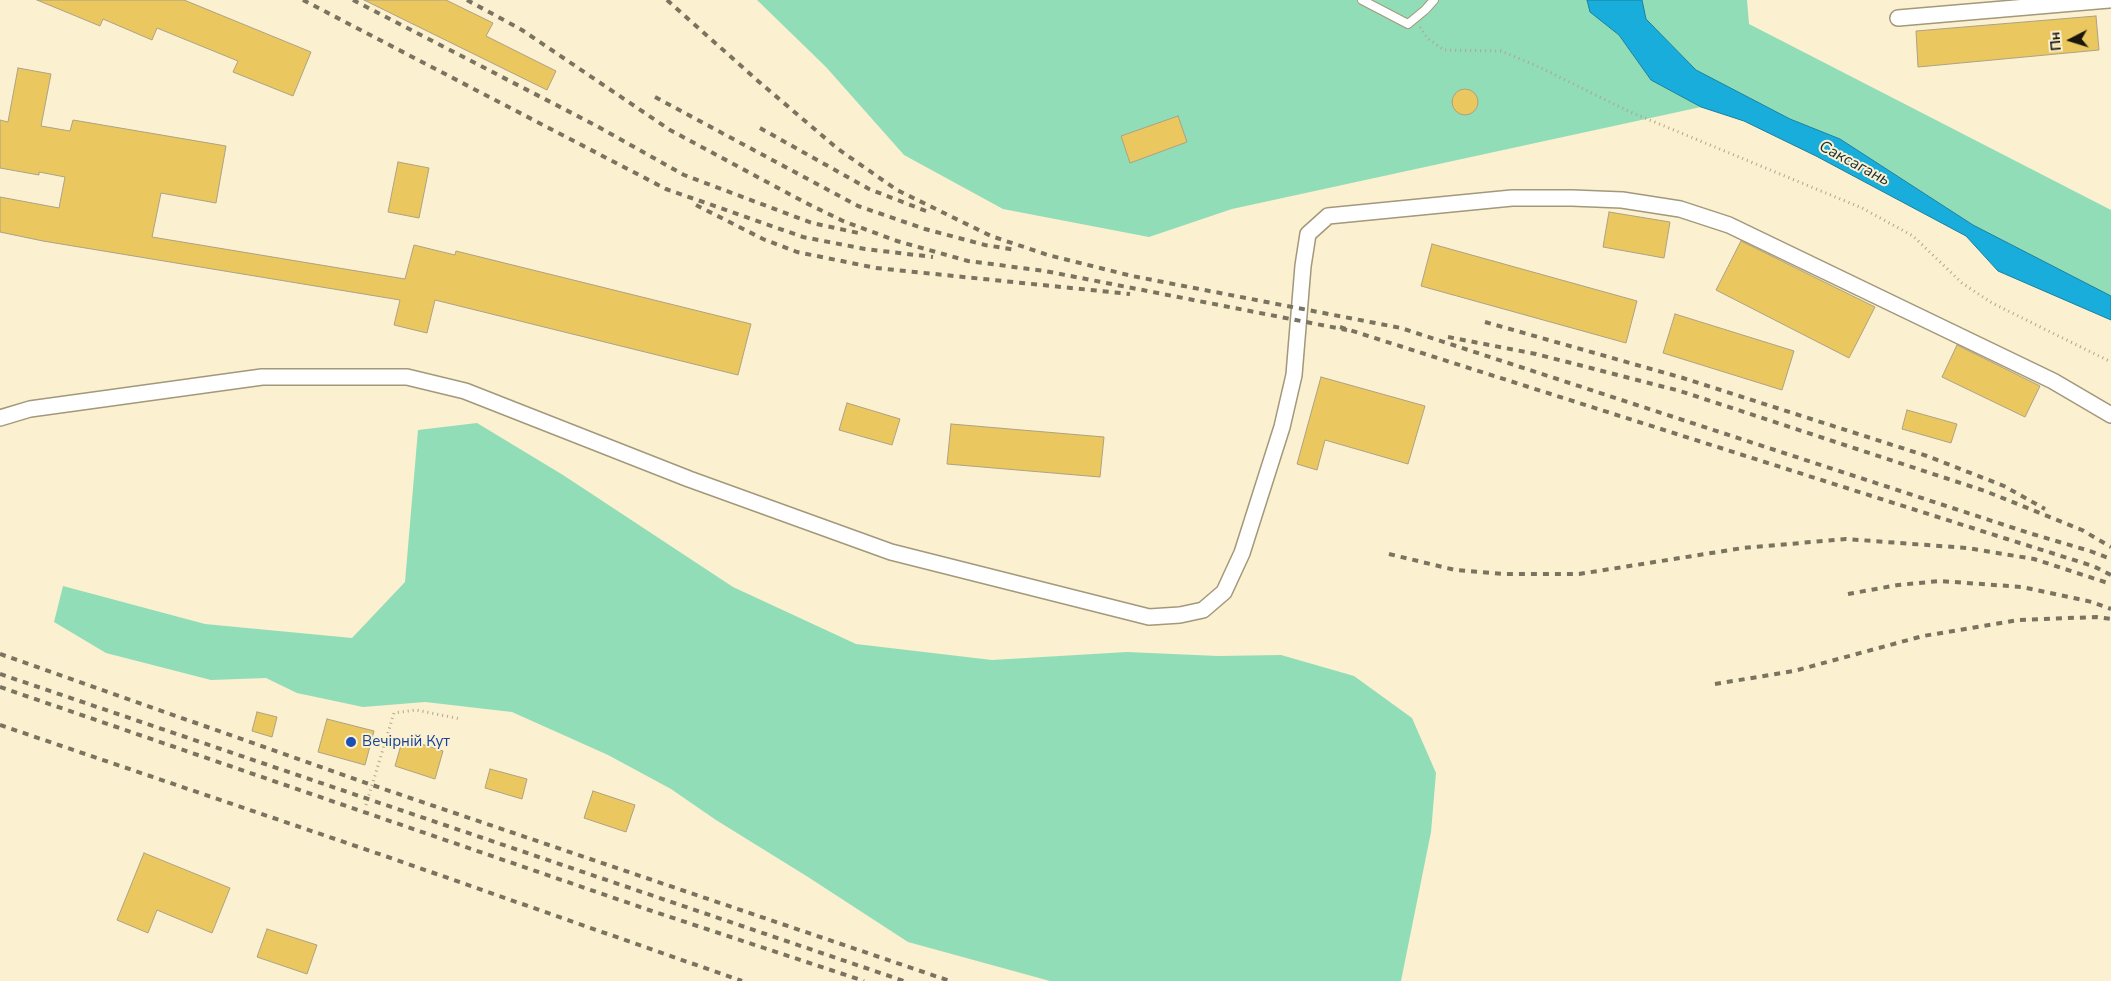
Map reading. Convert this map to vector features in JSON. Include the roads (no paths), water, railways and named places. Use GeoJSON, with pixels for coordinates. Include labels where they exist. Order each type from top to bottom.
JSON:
{"type":"FeatureCollection","features":[{"type":"Feature","properties":{"kind":"street"},"geometry":{"type":"LineString","coordinates":[[1898,18],[2108,0]]}},
{"type":"Feature","properties":{"kind":"street"},"geometry":{"type":"LineString","coordinates":[[0,418],[30,409],[262,377],[407,377],[465,391],[689,479],[892,552],[1149,617],[1180,615],[1203,610],[1224,592],[1242,553],[1282,427],[1294,375],[1303,266],[1308,234],[1328,216],[1512,198],[1622,200],[1680,209],[1729,225],[2053,381],[2111,414]]}},
{"type":"Feature","properties":{"kind":"lane"},"geometry":{"type":"LineString","coordinates":[[1362,0],[1408,24],[1434,0]]}},
{"type":"Feature","properties":{"kind":"water","name":"Саксагань"},"geometry":{"type":"Polygon","coordinates":[[[1587,0],[1642,0],[1646,19],[1696,70],[1790,119],[1840,139],[1973,225],[2111,296],[2111,320],[1998,271],[1966,236],[1816,156],[1744,121],[1701,107],[1651,80],[1619,35],[1590,12],[1587,0]]]}},
{"type":"Feature","properties":{"kind":"railway"},"geometry":{"type":"LineString","coordinates":[[303,0],[666,189],[803,237],[865,249],[933,257]]}},
{"type":"Feature","properties":{"kind":"railway"},"geometry":{"type":"LineString","coordinates":[[353,0],[595,125],[684,175],[812,223],[863,234]]}},
{"type":"Feature","properties":{"kind":"railway"},"geometry":{"type":"LineString","coordinates":[[467,0],[522,30],[670,130],[843,221],[897,241],[968,261],[1045,271],[1347,330]]}},
{"type":"Feature","properties":{"kind":"railway"},"geometry":{"type":"LineString","coordinates":[[667,0],[838,149],[897,190],[991,236],[1048,255],[1132,276],[1401,328],[2111,559]]}},
{"type":"Feature","properties":{"kind":"railway"},"geometry":{"type":"LineString","coordinates":[[655,97],[858,206],[925,229],[985,245],[1016,250]]}},
{"type":"Feature","properties":{"kind":"railway"},"geometry":{"type":"LineString","coordinates":[[760,128],[869,189],[926,211]]}},
{"type":"Feature","properties":{"kind":"railway"},"geometry":{"type":"LineString","coordinates":[[696,205],[763,239],[797,252],[876,268],[1130,294]]}},
{"type":"Feature","properties":{"kind":"railway"},"geometry":{"type":"LineString","coordinates":[[1485,322],[1683,378],[1927,456],[2004,486],[2045,509]]}},
{"type":"Feature","properties":{"kind":"railway"},"geometry":{"type":"LineString","coordinates":[[1340,327],[2093,566],[2111,575]]}},
{"type":"Feature","properties":{"kind":"railway"},"geometry":{"type":"LineString","coordinates":[[1448,337],[1536,354],[1680,391],[1985,491],[2082,530],[2111,547]]}},
{"type":"Feature","properties":{"kind":"railway"},"geometry":{"type":"LineString","coordinates":[[1389,554],[1455,570],[1504,574],[1579,574],[1743,548],[1846,539],[1967,548],[2034,559],[2111,584]]}},
{"type":"Feature","properties":{"kind":"railway"},"geometry":{"type":"LineString","coordinates":[[1848,594],[1898,585],[1940,581],[2022,587],[2092,602],[2111,609]]}},
{"type":"Feature","properties":{"kind":"railway"},"geometry":{"type":"LineString","coordinates":[[1715,684],[1794,671],[1923,636],[2019,620],[2096,617],[2111,619]]}},
{"type":"Feature","properties":{"kind":"railway"},"geometry":{"type":"LineString","coordinates":[[0,654],[372,785],[950,981]]}},
{"type":"Feature","properties":{"kind":"railway"},"geometry":{"type":"LineString","coordinates":[[0,674],[904,981]]}},
{"type":"Feature","properties":{"kind":"railway"},"geometry":{"type":"LineString","coordinates":[[0,687],[649,910],[864,981]]}},
{"type":"Feature","properties":{"kind":"railway"},"geometry":{"type":"LineString","coordinates":[[0,725],[388,857],[742,981]]}},
{"type":"Feature","properties":{"kind":"place","name":"Вечірній Кут"},"geometry":{"type":"Point","coordinates":[351,742]}}]}
